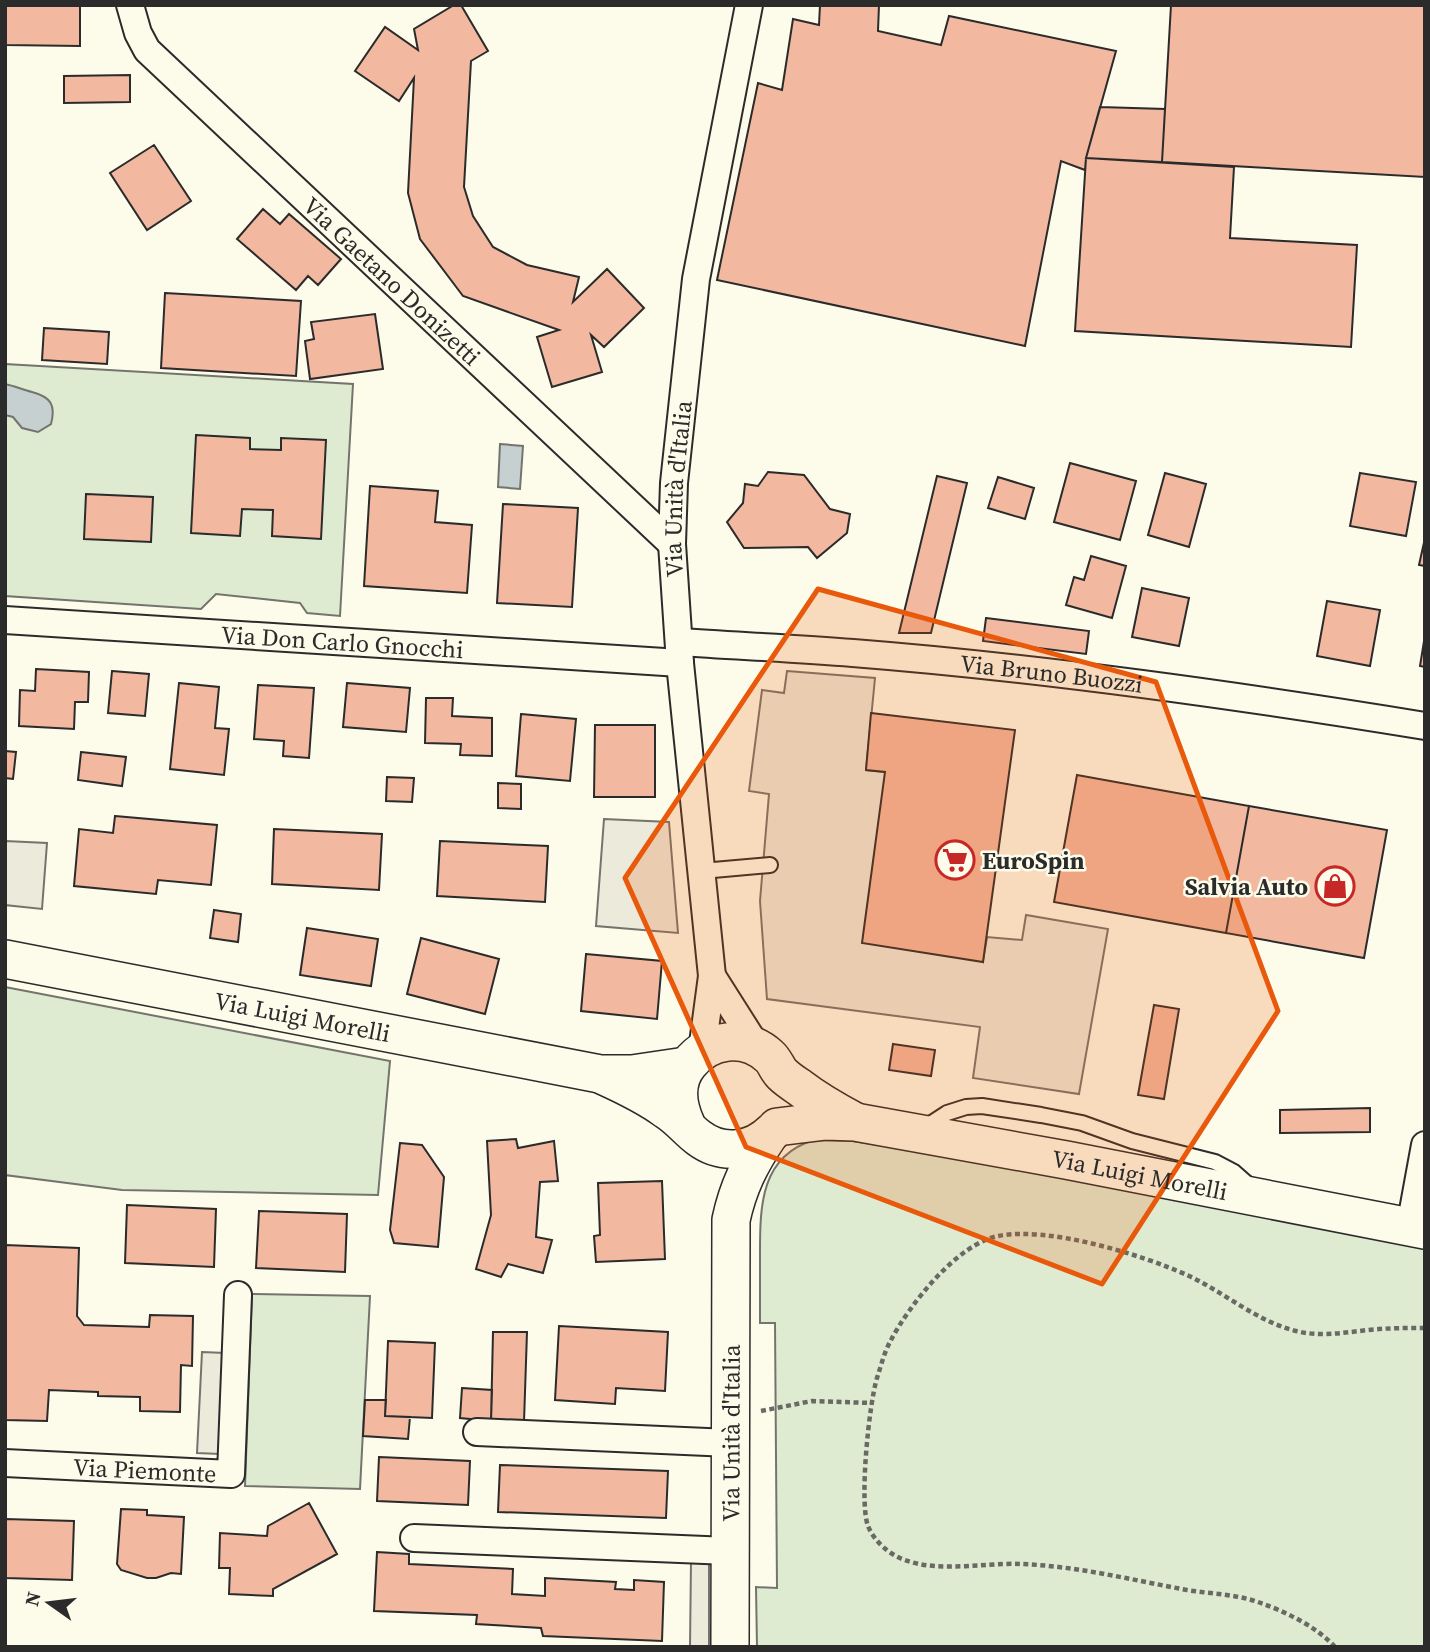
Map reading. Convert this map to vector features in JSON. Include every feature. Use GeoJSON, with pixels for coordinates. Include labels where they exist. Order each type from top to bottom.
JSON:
{"type":"FeatureCollection","features":[{"type":"Feature","properties":{"kind":"street","name":"Via Gaetano Donizetti"},"geometry":{"type":"LineString","coordinates":[[130,5],[138,33],[147,50],[672,544]]}},
{"type":"Feature","properties":{"kind":"street","name":"Via Unità d'Italia"},"geometry":{"type":"LineString","coordinates":[[694,1059],[712,976],[679,653],[672,544],[676,448],[695,288],[749,5]]}},
{"type":"Feature","properties":{"kind":"street","name":"Via Don Carlo Gnocchi"},"geometry":{"type":"LineString","coordinates":[[5,620],[679,653]]}},
{"type":"Feature","properties":{"kind":"street","name":"Via Bruno Buozzi"},"geometry":{"type":"LineString","coordinates":[[679,653],[852,653],[995,666],[1243,697],[1425,726]]}},
{"type":"Feature","properties":{"kind":"street","name":"Via Luigi Morelli"},"geometry":{"type":"LineString","coordinates":[[5,959],[600,1074],[632,1074],[694,1059],[721,1042],[740,1042],[769,1060],[802,1090],[855,1122]]}},
{"type":"Feature","properties":{"kind":"street","name":"Via Unità d'Italia"},"geometry":{"type":"LineString","coordinates":[[712,976],[769,1060]]}},
{"type":"Feature","properties":{"kind":"street"},"geometry":{"type":"LineString","coordinates":[[691,1130],[680,1110],[678,1094],[680,1079],[694,1059]]}},
{"type":"Feature","properties":{"kind":"street"},"geometry":{"type":"LineString","coordinates":[[769,1060],[786,1090],[785,1108],[773,1131]]}},
{"type":"Feature","properties":{"kind":"street","name":"Via Luigi Morelli"},"geometry":{"type":"LineString","coordinates":[[600,1074],[635,1090],[710,1145],[725,1149],[741,1149],[756,1144],[773,1131],[826,1121],[855,1122],[1418,1229]]}},
{"type":"Feature","properties":{"kind":"street","name":"Via Unità d'Italia"},"geometry":{"type":"LineString","coordinates":[[691,1130],[711,1164],[731,1220]]}},
{"type":"Feature","properties":{"kind":"street","name":"Via Unità d'Italia"},"geometry":{"type":"LineString","coordinates":[[730,1647],[731,1220],[737,1192],[748,1167],[773,1131]]}},
{"type":"Feature","properties":{"kind":"street"},"geometry":{"type":"LineString","coordinates":[[1418,1229],[1425,1145]]}},
{"type":"Feature","properties":{"kind":"street","name":"Via Piemonte"},"geometry":{"type":"LineString","coordinates":[[5,1463],[232,1474],[239,1296]]}},
{"type":"Feature","properties":{"kind":"street"},"geometry":{"type":"LineString","coordinates":[[477,1432],[730,1443]]}},
{"type":"Feature","properties":{"kind":"street"},"geometry":{"type":"LineString","coordinates":[[414,1538],[729,1551]]}},
{"type":"Feature","properties":{"kind":"lane"},"geometry":{"type":"LineString","coordinates":[[702,871],[770,865]]}},
{"type":"Feature","properties":{"kind":"path"},"geometry":{"type":"LineString","coordinates":[[1335,1647],[1314,1629],[1259,1602],[1241,1597],[1048,1566],[930,1566],[899,1558],[876,1540],[868,1526],[865,1513],[871,1403],[890,1343],[946,1267],[978,1242],[1018,1233],[1094,1245],[1158,1263],[1208,1285],[1277,1325],[1311,1335],[1382,1328],[1425,1328]]}},
{"type":"Feature","properties":{"kind":"path"},"geometry":{"type":"LineString","coordinates":[[758,1411],[772,1411],[812,1401],[871,1403]]}},
{"type":"Feature","properties":{"kind":"highlighted area"},"geometry":{"type":"Polygon","coordinates":[[[818,589],[1156,682],[1278,1011],[1102,1284],[746,1147],[625,878],[818,589]]]}},
{"type":"Feature","properties":{"kind":"green space"},"geometry":{"type":"Polygon","coordinates":[[[5,364],[353,384],[340,616],[307,613],[300,603],[216,594],[201,609],[5,596],[5,364]]]}},
{"type":"Feature","properties":{"kind":"green space"},"geometry":{"type":"Polygon","coordinates":[[[5,987],[390,1061],[378,1195],[122,1190],[5,1175],[5,987]]]}},
{"type":"Feature","properties":{"kind":"green space"},"geometry":{"type":"Polygon","coordinates":[[[814,1140],[852,1141],[932,1153],[1425,1247],[1425,1647],[757,1647],[756,1587],[777,1588],[775,1323],[760,1323],[761,1217],[767,1184],[774,1170],[796,1147],[814,1140]]]}},
{"type":"Feature","properties":{"kind":"green space"},"geometry":{"type":"Polygon","coordinates":[[[252,1294],[370,1296],[360,1489],[245,1486],[252,1294]]]}},
{"type":"Feature","properties":{"kind":"shaded area"},"geometry":{"type":"Polygon","coordinates":[[[5,384],[48,399],[53,412],[51,424],[38,432],[22,428],[13,417],[5,415],[5,384]]]}},
{"type":"Feature","properties":{"kind":"shaded area"},"geometry":{"type":"Polygon","coordinates":[[[500,444],[523,446],[520,489],[498,487],[500,444]]]}},
{"type":"Feature","properties":{"kind":"shaded area"},"geometry":{"type":"Polygon","coordinates":[[[787,671],[875,678],[866,770],[885,772],[983,961],[987,937],[1022,940],[1026,915],[1108,929],[1079,1094],[973,1078],[980,1027],[767,999],[760,901],[769,794],[749,791],[762,690],[784,693],[787,671]]]}},
{"type":"Feature","properties":{"kind":"shaded area"},"geometry":{"type":"Polygon","coordinates":[[[604,819],[669,822],[678,933],[596,926],[604,819]]]}},
{"type":"Feature","properties":{"kind":"shaded area"},"geometry":{"type":"Polygon","coordinates":[[[5,841],[47,843],[42,909],[5,905],[5,841]]]}},
{"type":"Feature","properties":{"kind":"shaded area"},"geometry":{"type":"Polygon","coordinates":[[[202,1352],[225,1353],[220,1454],[197,1453],[202,1352]]]}},
{"type":"Feature","properties":{"kind":"shaded area"},"geometry":{"type":"Polygon","coordinates":[[[691,1561],[709,1561],[709,1647],[690,1647],[691,1561]]]}},
{"type":"Feature","properties":{"kind":"building"},"geometry":{"type":"Polygon","coordinates":[[[80,5],[80,46],[5,45],[5,6],[80,5]]]}},
{"type":"Feature","properties":{"kind":"building"},"geometry":{"type":"Polygon","coordinates":[[[454,5],[461,5],[488,51],[471,61],[464,187],[473,216],[493,247],[527,265],[579,277],[573,302],[607,269],[644,308],[604,347],[591,335],[602,372],[552,387],[537,337],[559,330],[463,296],[420,239],[408,193],[414,78],[399,101],[355,71],[385,27],[418,50],[414,29],[454,5]]]}},
{"type":"Feature","properties":{"kind":"building"},"geometry":{"type":"Polygon","coordinates":[[[820,5],[879,5],[878,31],[941,45],[949,16],[1116,51],[1085,170],[1061,161],[1025,346],[717,280],[758,83],[782,90],[793,19],[819,25],[820,5]]]}},
{"type":"Feature","properties":{"kind":"building"},"geometry":{"type":"Polygon","coordinates":[[[1171,5],[1425,5],[1425,177],[1162,162],[1171,5]]]}},
{"type":"Feature","properties":{"kind":"building"},"geometry":{"type":"Polygon","coordinates":[[[130,75],[130,102],[64,103],[64,76],[130,75]]]}},
{"type":"Feature","properties":{"kind":"building"},"geometry":{"type":"Polygon","coordinates":[[[1100,107],[1165,109],[1162,162],[1086,158],[1100,107]]]}},
{"type":"Feature","properties":{"kind":"building"},"geometry":{"type":"Polygon","coordinates":[[[154,145],[191,201],[147,230],[110,173],[154,145]]]}},
{"type":"Feature","properties":{"kind":"building"},"geometry":{"type":"Polygon","coordinates":[[[1086,158],[1234,167],[1230,238],[1357,245],[1351,347],[1075,331],[1086,158]]]}},
{"type":"Feature","properties":{"kind":"building"},"geometry":{"type":"Polygon","coordinates":[[[263,209],[280,224],[289,214],[341,259],[318,285],[308,276],[296,290],[237,239],[263,209]]]}},
{"type":"Feature","properties":{"kind":"building"},"geometry":{"type":"Polygon","coordinates":[[[165,293],[301,301],[296,376],[161,368],[165,293]]]}},
{"type":"Feature","properties":{"kind":"building"},"geometry":{"type":"Polygon","coordinates":[[[375,314],[383,369],[310,379],[305,341],[314,339],[311,322],[375,314]]]}},
{"type":"Feature","properties":{"kind":"building"},"geometry":{"type":"Polygon","coordinates":[[[44,328],[109,332],[107,364],[42,360],[44,328]]]}},
{"type":"Feature","properties":{"kind":"building"},"geometry":{"type":"Polygon","coordinates":[[[196,435],[250,438],[250,449],[281,450],[281,438],[326,440],[321,539],[272,536],[273,510],[242,509],[240,536],[191,533],[196,435]]]}},
{"type":"Feature","properties":{"kind":"building"},"geometry":{"type":"Polygon","coordinates":[[[1070,463],[1136,481],[1120,540],[1054,522],[1070,463]]]}},
{"type":"Feature","properties":{"kind":"building"},"geometry":{"type":"Polygon","coordinates":[[[768,472],[804,475],[830,509],[850,514],[847,533],[817,558],[808,547],[744,548],[727,522],[743,503],[745,484],[758,486],[768,472]]]}},
{"type":"Feature","properties":{"kind":"building"},"geometry":{"type":"Polygon","coordinates":[[[1165,473],[1206,484],[1189,547],[1148,535],[1165,473]]]}},
{"type":"Feature","properties":{"kind":"building"},"geometry":{"type":"Polygon","coordinates":[[[1360,473],[1416,482],[1406,536],[1350,526],[1360,473]]]}},
{"type":"Feature","properties":{"kind":"building"},"geometry":{"type":"Polygon","coordinates":[[[937,476],[967,483],[931,633],[899,633],[937,476]]]}},
{"type":"Feature","properties":{"kind":"building"},"geometry":{"type":"Polygon","coordinates":[[[998,477],[1034,488],[1025,519],[988,508],[998,477]]]}},
{"type":"Feature","properties":{"kind":"building"},"geometry":{"type":"Polygon","coordinates":[[[370,486],[438,491],[435,522],[472,525],[467,593],[364,586],[370,486]]]}},
{"type":"Feature","properties":{"kind":"building"},"geometry":{"type":"Polygon","coordinates":[[[86,494],[153,497],[151,542],[84,539],[86,494]]]}},
{"type":"Feature","properties":{"kind":"building"},"geometry":{"type":"Polygon","coordinates":[[[503,504],[578,508],[572,607],[497,603],[503,504]]]}},
{"type":"Feature","properties":{"kind":"building"},"geometry":{"type":"Polygon","coordinates":[[[1425,538],[1425,566],[1419,565],[1425,538]]]}},
{"type":"Feature","properties":{"kind":"building"},"geometry":{"type":"Polygon","coordinates":[[[1091,556],[1126,566],[1112,618],[1066,605],[1074,577],[1084,580],[1091,556]]]}},
{"type":"Feature","properties":{"kind":"building"},"geometry":{"type":"Polygon","coordinates":[[[1142,588],[1189,598],[1179,646],[1132,637],[1142,588]]]}},
{"type":"Feature","properties":{"kind":"building"},"geometry":{"type":"Polygon","coordinates":[[[1327,601],[1380,610],[1370,666],[1317,656],[1327,601]]]}},
{"type":"Feature","properties":{"kind":"building"},"geometry":{"type":"Polygon","coordinates":[[[986,618],[1089,631],[1086,654],[983,641],[986,618]]]}},
{"type":"Feature","properties":{"kind":"building"},"geometry":{"type":"Polygon","coordinates":[[[1425,635],[1425,667],[1420,666],[1425,635]]]}},
{"type":"Feature","properties":{"kind":"building"},"geometry":{"type":"Polygon","coordinates":[[[36,669],[89,672],[88,702],[75,702],[74,729],[19,726],[20,690],[35,691],[36,669]]]}},
{"type":"Feature","properties":{"kind":"building"},"geometry":{"type":"Polygon","coordinates":[[[112,671],[149,674],[145,716],[108,713],[112,671]]]}},
{"type":"Feature","properties":{"kind":"building"},"geometry":{"type":"Polygon","coordinates":[[[179,683],[219,687],[215,728],[229,729],[224,775],[170,769],[179,683]]]}},
{"type":"Feature","properties":{"kind":"building"},"geometry":{"type":"Polygon","coordinates":[[[347,683],[410,688],[406,732],[343,727],[347,683]]]}},
{"type":"Feature","properties":{"kind":"building"},"geometry":{"type":"Polygon","coordinates":[[[258,685],[314,688],[309,758],[283,756],[284,741],[254,739],[258,685]]]}},
{"type":"Feature","properties":{"kind":"building"},"geometry":{"type":"Polygon","coordinates":[[[426,698],[453,698],[452,716],[492,718],[492,756],[460,755],[461,744],[425,743],[426,698]]]}},
{"type":"Feature","properties":{"kind":"building"},"geometry":{"type":"Polygon","coordinates":[[[871,713],[1015,730],[983,962],[862,943],[885,772],[866,770],[871,713]]]}},
{"type":"Feature","properties":{"kind":"building"},"geometry":{"type":"Polygon","coordinates":[[[521,714],[576,719],[570,781],[516,776],[521,714]]]}},
{"type":"Feature","properties":{"kind":"building"},"geometry":{"type":"Polygon","coordinates":[[[595,725],[655,725],[655,797],[594,797],[595,725]]]}},
{"type":"Feature","properties":{"kind":"building"},"geometry":{"type":"Polygon","coordinates":[[[5,751],[16,752],[13,779],[5,778],[5,751]]]}},
{"type":"Feature","properties":{"kind":"building"},"geometry":{"type":"Polygon","coordinates":[[[81,752],[126,757],[122,786],[78,780],[81,752]]]}},
{"type":"Feature","properties":{"kind":"building"},"geometry":{"type":"Polygon","coordinates":[[[1077,775],[1249,806],[1226,933],[1054,902],[1077,775]]]}},
{"type":"Feature","properties":{"kind":"building"},"geometry":{"type":"Polygon","coordinates":[[[387,777],[414,778],[412,802],[386,801],[387,777]]]}},
{"type":"Feature","properties":{"kind":"building"},"geometry":{"type":"Polygon","coordinates":[[[498,783],[521,784],[521,809],[498,808],[498,783]]]}},
{"type":"Feature","properties":{"kind":"building"},"geometry":{"type":"Polygon","coordinates":[[[1249,806],[1387,830],[1364,958],[1226,933],[1249,806]]]}},
{"type":"Feature","properties":{"kind":"building"},"geometry":{"type":"Polygon","coordinates":[[[115,816],[217,825],[211,885],[158,880],[156,894],[74,886],[79,829],[113,833],[115,816]]]}},
{"type":"Feature","properties":{"kind":"building"},"geometry":{"type":"Polygon","coordinates":[[[274,829],[382,834],[379,890],[272,884],[274,829]]]}},
{"type":"Feature","properties":{"kind":"building"},"geometry":{"type":"Polygon","coordinates":[[[440,841],[548,846],[545,902],[437,896],[440,841]]]}},
{"type":"Feature","properties":{"kind":"building"},"geometry":{"type":"Polygon","coordinates":[[[214,910],[241,914],[238,942],[210,938],[214,910]]]}},
{"type":"Feature","properties":{"kind":"building"},"geometry":{"type":"Polygon","coordinates":[[[307,928],[378,939],[371,986],[300,975],[307,928]]]}},
{"type":"Feature","properties":{"kind":"building"},"geometry":{"type":"Polygon","coordinates":[[[421,938],[499,959],[485,1014],[407,994],[421,938]]]}},
{"type":"Feature","properties":{"kind":"building"},"geometry":{"type":"Polygon","coordinates":[[[586,954],[662,961],[657,1019],[581,1011],[586,954]]]}},
{"type":"Feature","properties":{"kind":"building"},"geometry":{"type":"Polygon","coordinates":[[[1154,1005],[1179,1009],[1164,1099],[1138,1095],[1154,1005]]]}},
{"type":"Feature","properties":{"kind":"building"},"geometry":{"type":"Polygon","coordinates":[[[893,1044],[935,1050],[931,1076],[889,1070],[893,1044]]]}},
{"type":"Feature","properties":{"kind":"building"},"geometry":{"type":"Polygon","coordinates":[[[1370,1108],[1370,1132],[1280,1133],[1280,1110],[1370,1108]]]}},
{"type":"Feature","properties":{"kind":"building"},"geometry":{"type":"Polygon","coordinates":[[[516,1139],[518,1148],[554,1141],[558,1181],[540,1182],[536,1237],[552,1240],[543,1273],[508,1264],[501,1277],[476,1269],[491,1215],[487,1141],[516,1139]]]}},
{"type":"Feature","properties":{"kind":"building"},"geometry":{"type":"Polygon","coordinates":[[[400,1143],[422,1145],[444,1177],[438,1247],[394,1243],[390,1230],[400,1143]]]}},
{"type":"Feature","properties":{"kind":"building"},"geometry":{"type":"Polygon","coordinates":[[[662,1181],[665,1259],[596,1262],[594,1236],[600,1235],[598,1183],[662,1181]]]}},
{"type":"Feature","properties":{"kind":"building"},"geometry":{"type":"Polygon","coordinates":[[[127,1205],[216,1209],[214,1267],[125,1263],[127,1205]]]}},
{"type":"Feature","properties":{"kind":"building"},"geometry":{"type":"Polygon","coordinates":[[[259,1211],[347,1214],[345,1272],[256,1268],[259,1211]]]}},
{"type":"Feature","properties":{"kind":"building"},"geometry":{"type":"Polygon","coordinates":[[[5,1245],[79,1248],[77,1316],[84,1325],[149,1327],[150,1315],[193,1316],[192,1366],[181,1365],[180,1412],[140,1411],[140,1397],[98,1396],[98,1392],[49,1390],[47,1421],[5,1420],[5,1245]]]}},
{"type":"Feature","properties":{"kind":"building"},"geometry":{"type":"Polygon","coordinates":[[[559,1326],[668,1332],[665,1391],[616,1388],[615,1404],[555,1400],[559,1326]]]}},
{"type":"Feature","properties":{"kind":"building"},"geometry":{"type":"Polygon","coordinates":[[[493,1332],[527,1332],[524,1422],[491,1421],[493,1332]]]}},
{"type":"Feature","properties":{"kind":"building"},"geometry":{"type":"Polygon","coordinates":[[[388,1341],[435,1343],[432,1418],[385,1416],[388,1341]]]}},
{"type":"Feature","properties":{"kind":"building"},"geometry":{"type":"Polygon","coordinates":[[[462,1388],[492,1390],[491,1421],[460,1418],[462,1388]]]}},
{"type":"Feature","properties":{"kind":"building"},"geometry":{"type":"Polygon","coordinates":[[[365,1400],[386,1400],[385,1416],[410,1417],[408,1439],[363,1436],[365,1400]]]}},
{"type":"Feature","properties":{"kind":"building"},"geometry":{"type":"Polygon","coordinates":[[[379,1457],[470,1461],[468,1505],[377,1501],[379,1457]]]}},
{"type":"Feature","properties":{"kind":"building"},"geometry":{"type":"Polygon","coordinates":[[[500,1465],[668,1471],[666,1518],[498,1512],[500,1465]]]}},
{"type":"Feature","properties":{"kind":"building"},"geometry":{"type":"Polygon","coordinates":[[[309,1503],[337,1554],[273,1589],[273,1596],[229,1594],[230,1568],[219,1568],[220,1533],[267,1536],[268,1526],[309,1503]]]}},
{"type":"Feature","properties":{"kind":"building"},"geometry":{"type":"Polygon","coordinates":[[[121,1509],[147,1510],[147,1515],[184,1517],[181,1574],[171,1573],[147,1578],[121,1570],[117,1564],[121,1509]]]}},
{"type":"Feature","properties":{"kind":"building"},"geometry":{"type":"Polygon","coordinates":[[[5,1519],[74,1521],[72,1580],[5,1578],[5,1519]]]}},
{"type":"Feature","properties":{"kind":"building"},"geometry":{"type":"Polygon","coordinates":[[[377,1552],[409,1554],[409,1564],[513,1569],[512,1594],[545,1596],[545,1578],[616,1582],[615,1589],[634,1590],[634,1580],[664,1582],[662,1641],[543,1636],[541,1628],[476,1624],[477,1615],[374,1611],[377,1552]]]}},
{"type":"Feature","properties":{"kind":"place","name":"EuroSpin"},"geometry":{"type":"Point","coordinates":[955,860]}},
{"type":"Feature","properties":{"kind":"place","name":"Salvia Auto"},"geometry":{"type":"Point","coordinates":[1335,886]}}]}
